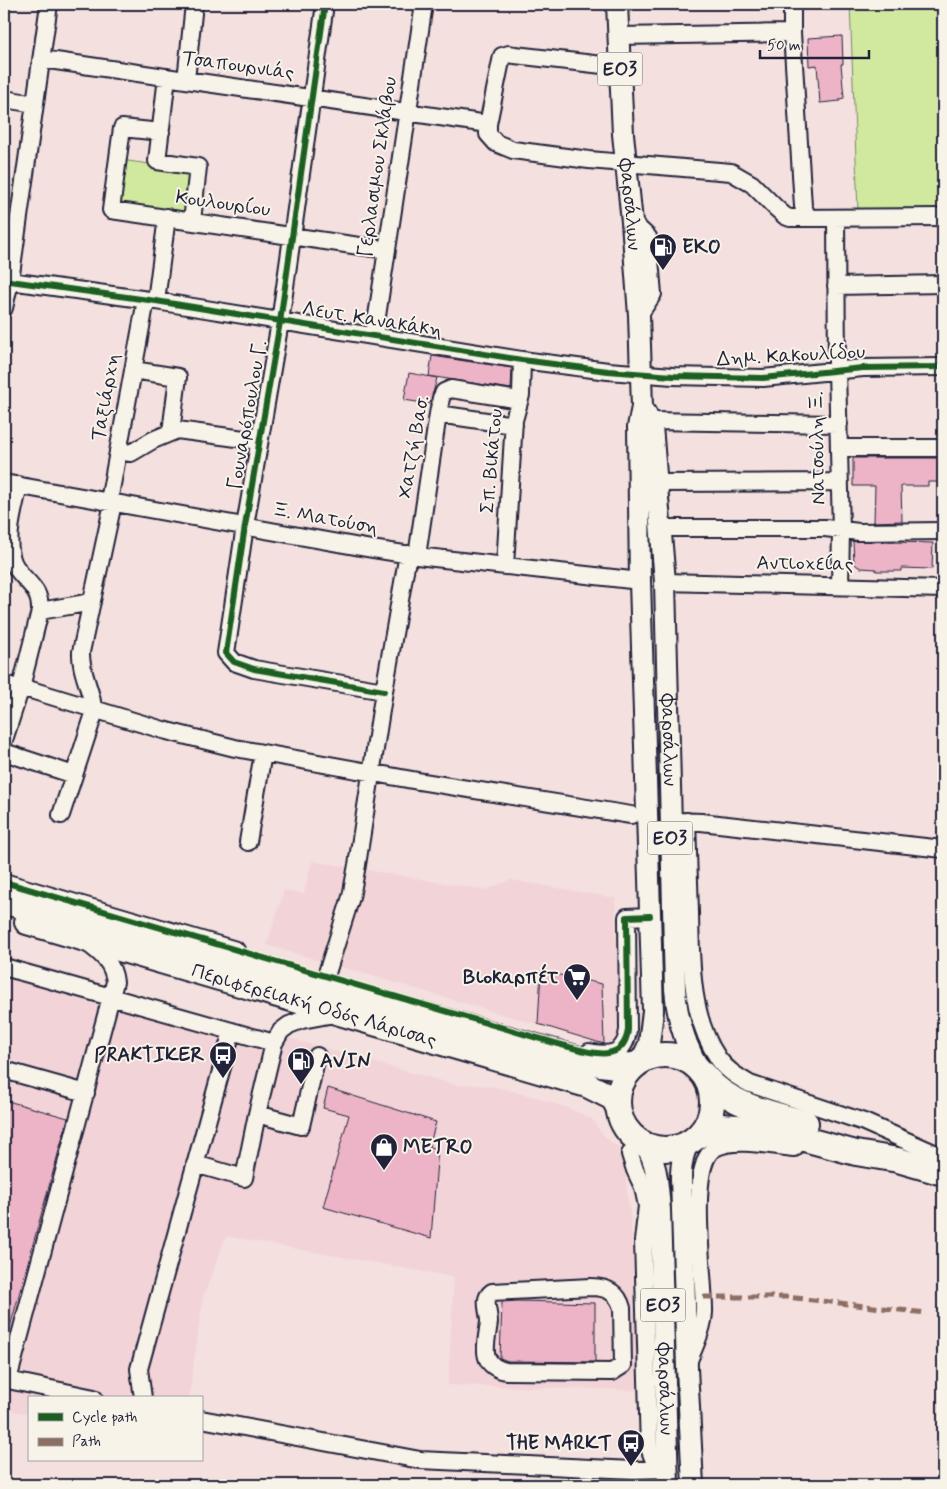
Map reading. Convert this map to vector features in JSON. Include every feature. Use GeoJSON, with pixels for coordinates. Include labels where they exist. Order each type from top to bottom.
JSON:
{"type":"FeatureCollection","features":[{"type":"Feature","properties":{"kind":"highway","name":"Περιφερειακή Οδός Λάρισας"},"geometry":{"type":"LineString","coordinates":[[4,902],[187,947],[557,1048],[606,1066],[638,1063]]}},
{"type":"Feature","properties":{"kind":"highway","name":"Περιφερειακή Οδός Λάρισας"},"geometry":{"type":"LineString","coordinates":[[4,913],[79,938],[587,1085],[613,1098],[618,1107]]}},
{"type":"Feature","properties":{"kind":"highway"},"geometry":{"type":"LineString","coordinates":[[638,1063],[661,1055],[675,1056],[688,1061],[716,1089],[739,1102],[862,1140],[898,1160]]}},
{"type":"Feature","properties":{"kind":"highway","name":"ΕΟ3"},"geometry":{"type":"LineString","coordinates":[[637,1149],[631,1135],[622,1122],[618,1107],[623,1081],[638,1063]]}},
{"type":"Feature","properties":{"kind":"highway","name":"ΕΟ3"},"geometry":{"type":"LineString","coordinates":[[694,1139],[706,1126],[712,1107],[712,1094],[702,1073]]}},
{"type":"Feature","properties":{"kind":"highway"},"geometry":{"type":"LineString","coordinates":[[637,1149],[651,1147],[674,1148],[709,1130],[721,1126],[739,1126],[767,1129],[799,1143],[898,1160],[943,1173]]}},
{"type":"Feature","properties":{"kind":"main road","name":"Φαρσάλων"},"geometry":{"type":"LineString","coordinates":[[617,4],[623,134],[639,315],[641,374],[656,483],[665,582],[678,821],[677,1009],[686,1043],[702,1073]]}},
{"type":"Feature","properties":{"kind":"main road","name":"Φαρσάλων"},"geometry":{"type":"LineString","coordinates":[[638,1063],[649,1044],[653,1017],[640,581],[638,427],[646,414]]}},
{"type":"Feature","properties":{"kind":"main road","name":"Φαρσάλων"},"geometry":{"type":"LineString","coordinates":[[693,1485],[681,1178],[685,1149],[694,1139]]}},
{"type":"Feature","properties":{"kind":"main road","name":"Φαρσάλων"},"geometry":{"type":"LineString","coordinates":[[637,1149],[648,1149],[652,1159],[652,1196],[668,1477]]}},
{"type":"Feature","properties":{"kind":"street"},"geometry":{"type":"LineString","coordinates":[[4,308],[10,281],[10,237],[35,104],[49,4]]}},
{"type":"Feature","properties":{"kind":"street"},"geometry":{"type":"LineString","coordinates":[[186,80],[194,4]]}},
{"type":"Feature","properties":{"kind":"street","name":"Γουναρόπουλου Γ."},"geometry":{"type":"LineString","coordinates":[[325,4],[280,322],[245,526],[226,654],[234,662],[254,669],[384,691]]}},
{"type":"Feature","properties":{"kind":"street","name":"Γερλασιμου Σκλάβου"},"geometry":{"type":"LineString","coordinates":[[374,336],[424,4]]}},
{"type":"Feature","properties":{"kind":"street"},"geometry":{"type":"LineString","coordinates":[[792,4],[792,33],[803,206],[808,218]]}},
{"type":"Feature","properties":{"kind":"street"},"geometry":{"type":"LineString","coordinates":[[618,36],[792,33]]}},
{"type":"Feature","properties":{"kind":"street"},"geometry":{"type":"LineString","coordinates":[[620,67],[509,54],[502,56],[488,124],[488,134],[496,144],[513,150],[626,163],[731,172],[752,184],[785,216],[790,218],[943,217]]}},
{"type":"Feature","properties":{"kind":"street","name":"Τσαπουρνιάς"},"geometry":{"type":"LineString","coordinates":[[42,59],[488,124]]}},
{"type":"Feature","properties":{"kind":"street"},"geometry":{"type":"LineString","coordinates":[[167,77],[157,161],[198,167],[192,221]]}},
{"type":"Feature","properties":{"kind":"street"},"geometry":{"type":"LineString","coordinates":[[4,99],[35,104]]}},
{"type":"Feature","properties":{"kind":"street","name":"Κουλουρίου"},"geometry":{"type":"LineString","coordinates":[[161,132],[122,128],[111,210],[387,250]]}},
{"type":"Feature","properties":{"kind":"street","name":"Ταξιάρχη"},"geometry":{"type":"LineString","coordinates":[[94,709],[81,662],[83,640],[111,502],[133,370],[151,300],[167,217]]}},
{"type":"Feature","properties":{"kind":"street","name":"Νατσούλη Ξ."},"geometry":{"type":"LineString","coordinates":[[836,218],[841,530],[840,586]]}},
{"type":"Feature","properties":{"kind":"street","name":"Λευτ. Κανακάκη"},"geometry":{"type":"LineString","coordinates":[[10,281],[151,300],[522,360],[641,374]]}},
{"type":"Feature","properties":{"kind":"street"},"geometry":{"type":"LineString","coordinates":[[836,286],[943,284]]}},
{"type":"Feature","properties":{"kind":"street","name":"Σπ. Βικάτου"},"geometry":{"type":"LineString","coordinates":[[505,566],[514,425],[519,400],[522,360]]}},
{"type":"Feature","properties":{"kind":"street","name":"Δημ. Κακουλίδου"},"geometry":{"type":"LineString","coordinates":[[641,374],[763,378],[837,370],[943,367]]}},
{"type":"Feature","properties":{"kind":"street"},"geometry":{"type":"LineString","coordinates":[[133,370],[178,377],[172,432]]}},
{"type":"Feature","properties":{"kind":"street","name":"Χατζή Βασ."},"geometry":{"type":"LineString","coordinates":[[326,976],[351,897],[384,691],[413,555],[442,395],[451,389],[519,400]]}},
{"type":"Feature","properties":{"kind":"street"},"geometry":{"type":"LineString","coordinates":[[438,414],[514,425]]}},
{"type":"Feature","properties":{"kind":"street"},"geometry":{"type":"LineString","coordinates":[[646,414],[838,424]]}},
{"type":"Feature","properties":{"kind":"street"},"geometry":{"type":"LineString","coordinates":[[118,451],[131,453],[172,432],[181,430],[259,440]]}},
{"type":"Feature","properties":{"kind":"street"},"geometry":{"type":"LineString","coordinates":[[839,448],[943,448]]}},
{"type":"Feature","properties":{"kind":"street"},"geometry":{"type":"LineString","coordinates":[[656,483],[840,482]]}},
{"type":"Feature","properties":{"kind":"street"},"geometry":{"type":"LineString","coordinates":[[4,736],[20,688],[40,611],[40,599],[37,592],[17,570],[10,551],[11,484]]}},
{"type":"Feature","properties":{"kind":"street","name":"Ξ. Ματούση"},"geometry":{"type":"LineString","coordinates":[[11,484],[413,555],[640,581]]}},
{"type":"Feature","properties":{"kind":"street"},"geometry":{"type":"LineString","coordinates":[[659,528],[825,528],[869,532],[943,530]]}},
{"type":"Feature","properties":{"kind":"street","name":"Αντιοχείας"},"geometry":{"type":"LineString","coordinates":[[665,582],[943,590]]}},
{"type":"Feature","properties":{"kind":"street"},"geometry":{"type":"LineString","coordinates":[[40,611],[92,602]]}},
{"type":"Feature","properties":{"kind":"street"},"geometry":{"type":"LineString","coordinates":[[4,684],[178,734],[263,753],[428,783],[631,815]]}},
{"type":"Feature","properties":{"kind":"street"},"geometry":{"type":"LineString","coordinates":[[61,815],[94,709]]}},
{"type":"Feature","properties":{"kind":"street"},"geometry":{"type":"LineString","coordinates":[[4,752],[74,775]]}},
{"type":"Feature","properties":{"kind":"street"},"geometry":{"type":"LineString","coordinates":[[248,842],[263,753]]}},
{"type":"Feature","properties":{"kind":"street"},"geometry":{"type":"LineString","coordinates":[[943,849],[678,821],[690,929],[694,986],[701,1019],[710,1045],[726,1069],[750,1084],[864,1122],[943,1157]]}},
{"type":"Feature","properties":{"kind":"street"},"geometry":{"type":"LineString","coordinates":[[4,882],[326,976],[557,1048],[596,1053],[616,1052],[623,1045],[628,1030],[627,917],[650,916]]}},
{"type":"Feature","properties":{"kind":"street"},"geometry":{"type":"LineString","coordinates":[[79,938],[100,952],[108,961],[114,972],[115,982],[86,1094],[6,1380],[84,1396]]}},
{"type":"Feature","properties":{"kind":"street"},"geometry":{"type":"LineString","coordinates":[[4,967],[274,1043]]}},
{"type":"Feature","properties":{"kind":"street"},"geometry":{"type":"LineString","coordinates":[[195,1164],[244,1178],[274,1043],[281,1031],[289,1025],[302,1020],[342,1013]]}},
{"type":"Feature","properties":{"kind":"street"},"geometry":{"type":"LineString","coordinates":[[143,1396],[139,1369],[232,1031]]}},
{"type":"Feature","properties":{"kind":"street"},"geometry":{"type":"LineString","coordinates":[[257,1114],[300,1126],[317,1056]]}},
{"type":"Feature","properties":{"kind":"street"},"geometry":{"type":"LineString","coordinates":[[4,1070],[86,1094]]}},
{"type":"Feature","properties":{"kind":"street"},"geometry":{"type":"LineString","coordinates":[[687,1368],[703,1319],[700,1193],[702,1170],[706,1156],[717,1146],[732,1143],[799,1143]]}},
{"type":"Feature","properties":{"kind":"street"},"geometry":{"type":"LineString","coordinates":[[652,1196],[646,1206],[643,1240],[649,1448],[654,1460],[668,1477]]}},
{"type":"Feature","properties":{"kind":"street"},"geometry":{"type":"LineString","coordinates":[[623,1365],[622,1308],[617,1295],[610,1291],[601,1287],[492,1292],[488,1295],[486,1300],[489,1320],[485,1351],[492,1365],[497,1369],[506,1371],[612,1372],[623,1365],[646,1364]]}},
{"type":"Feature","properties":{"kind":"street"},"geometry":{"type":"LineString","coordinates":[[623,1323],[645,1322]]}},
{"type":"Feature","properties":{"kind":"street"},"geometry":{"type":"LineString","coordinates":[[202,1420],[420,1460],[448,1463],[633,1470],[668,1477]]}},
{"type":"Feature","properties":{"kind":"shaded area"},"geometry":{"type":"Polygon","coordinates":[[[312,861],[486,890],[511,880],[615,898],[618,1033],[614,1042],[604,1044],[267,945],[284,890],[304,894],[312,861]]]}},
{"type":"Feature","properties":{"kind":"shaded area"},"geometry":{"type":"Polygon","coordinates":[[[4,955],[343,1054],[460,1086],[467,1084],[496,1087],[542,1099],[573,1110],[593,1120],[601,1133],[620,1148],[631,1222],[638,1390],[448,1385],[454,1277],[226,1236],[203,1297],[189,1396],[28,1396],[28,1414],[4,1409],[4,955]]]}},
{"type":"Feature","properties":{"kind":"green space"},"geometry":{"type":"Polygon","coordinates":[[[850,4],[943,4],[943,208],[858,211],[850,4]]]}},
{"type":"Feature","properties":{"kind":"green space"},"geometry":{"type":"Polygon","coordinates":[[[121,160],[192,170],[187,213],[115,203],[121,160]]]}},
{"type":"Feature","properties":{"kind":"building"},"geometry":{"type":"Polygon","coordinates":[[[842,36],[843,64],[841,64],[844,98],[840,99],[840,101],[820,103],[817,65],[809,66],[808,38],[842,36]]]}},
{"type":"Feature","properties":{"kind":"building"},"geometry":{"type":"Polygon","coordinates":[[[432,356],[512,368],[511,389],[429,376],[432,356]]]}},
{"type":"Feature","properties":{"kind":"building"},"geometry":{"type":"Polygon","coordinates":[[[409,373],[437,378],[430,404],[404,400],[409,373]]]}},
{"type":"Feature","properties":{"kind":"building"},"geometry":{"type":"Polygon","coordinates":[[[853,458],[943,458],[943,482],[928,482],[928,486],[901,486],[902,521],[874,522],[875,486],[853,486],[853,458]]]}},
{"type":"Feature","properties":{"kind":"building"},"geometry":{"type":"Polygon","coordinates":[[[853,541],[933,543],[932,569],[901,568],[901,571],[876,571],[876,569],[861,568],[854,563],[853,541]]]}},
{"type":"Feature","properties":{"kind":"building"},"geometry":{"type":"Polygon","coordinates":[[[541,971],[602,984],[604,1044],[538,1024],[541,971]]]}},
{"type":"Feature","properties":{"kind":"building","name":"METRO"},"geometry":{"type":"Polygon","coordinates":[[[328,1088],[436,1122],[429,1147],[438,1148],[431,1238],[323,1207],[349,1115],[323,1108],[328,1088]]]}},
{"type":"Feature","properties":{"kind":"building","name":"PRAKTIKER"},"geometry":{"type":"Polygon","coordinates":[[[4,1100],[68,1118],[7,1338],[4,1337],[4,1100]]]}},
{"type":"Feature","properties":{"kind":"building"},"geometry":{"type":"Polygon","coordinates":[[[502,1302],[595,1303],[595,1362],[508,1361],[500,1358],[502,1302]]]}},
{"type":"Feature","properties":{"kind":"marked path"},"geometry":{"type":"LineString","coordinates":[[703,1297],[787,1297],[926,1313]]}},
{"type":"Feature","properties":{"kind":"cycle path"},"geometry":{"type":"LineString","coordinates":[[325,4],[280,322],[245,526],[226,653],[234,662],[254,669],[384,691]]}},
{"type":"Feature","properties":{"kind":"cycle path"},"geometry":{"type":"LineString","coordinates":[[10,281],[156,301],[522,360],[608,371],[673,376],[763,378],[863,368],[943,367]]}},
{"type":"Feature","properties":{"kind":"cycle path"},"geometry":{"type":"LineString","coordinates":[[4,882],[558,1044],[600,1054],[610,1053],[618,1049],[625,1042],[628,1030],[627,917],[650,916]]}},
{"type":"Feature","properties":{"kind":"place","name":"EKO"},"geometry":{"type":"Point","coordinates":[663,271]}},
{"type":"Feature","properties":{"kind":"place","name":"Βιοκαρπέτ"},"geometry":{"type":"Point","coordinates":[577,1001]}},
{"type":"Feature","properties":{"kind":"place","name":"PRAKTIKER"},"geometry":{"type":"Point","coordinates":[223,1079]}},
{"type":"Feature","properties":{"kind":"place","name":"AVIN"},"geometry":{"type":"Point","coordinates":[301,1085]}},
{"type":"Feature","properties":{"kind":"place","name":"METRO"},"geometry":{"type":"Point","coordinates":[384,1171]}},
{"type":"Feature","properties":{"kind":"place","name":"THE MARKT"},"geometry":{"type":"Point","coordinates":[631,1467]}}]}
